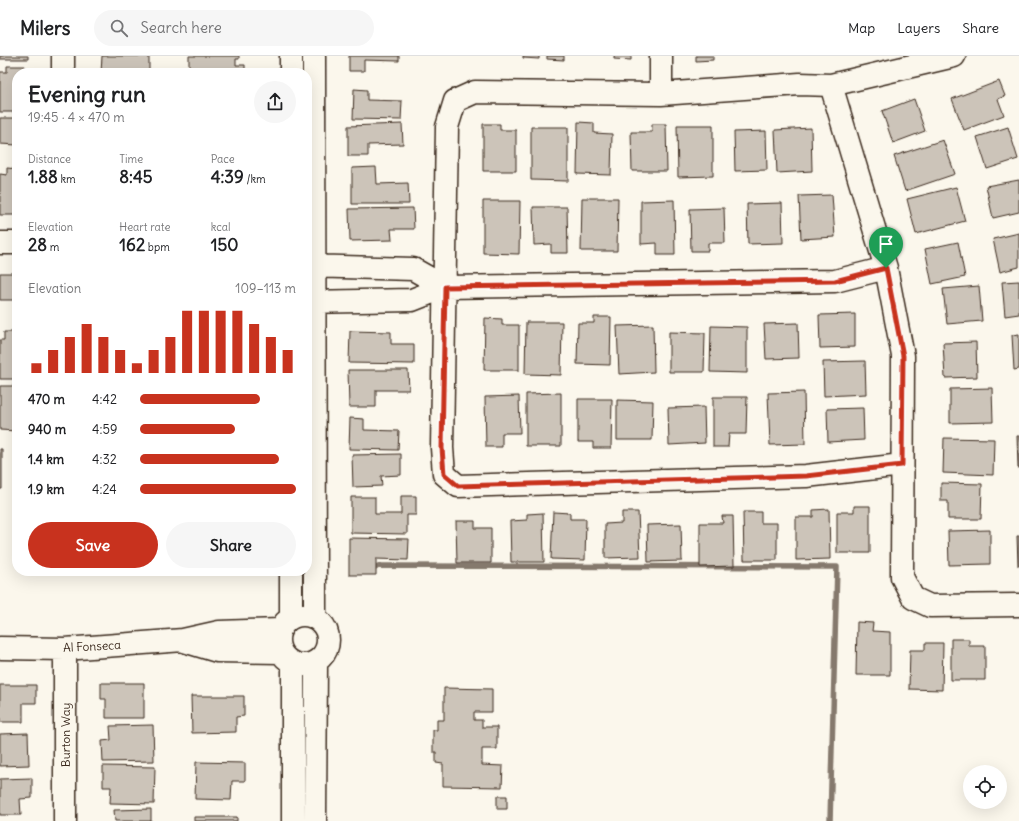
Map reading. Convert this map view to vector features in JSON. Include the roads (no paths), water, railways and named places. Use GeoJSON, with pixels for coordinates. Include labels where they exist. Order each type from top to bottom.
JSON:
{"type":"FeatureCollection","features":[{"type":"Feature","properties":{"kind":"street"},"geometry":{"type":"LineString","coordinates":[[63,56],[63,68]]}},
{"type":"Feature","properties":{"kind":"street"},"geometry":{"type":"LineString","coordinates":[[291,56],[291,68]]}},
{"type":"Feature","properties":{"kind":"street"},"geometry":{"type":"LineString","coordinates":[[312,164],[314,56]]}},
{"type":"Feature","properties":{"kind":"street"},"geometry":{"type":"LineString","coordinates":[[661,56],[661,94]]}},
{"type":"Feature","properties":{"kind":"street"},"geometry":{"type":"LineString","coordinates":[[902,465],[806,476],[458,486],[444,474],[442,448],[447,127],[456,100],[474,92],[661,94],[800,84],[831,85],[954,56]]}},
{"type":"Feature","properties":{"kind":"street"},"geometry":{"type":"LineString","coordinates":[[831,85],[886,268],[903,356],[902,577],[912,598],[930,606],[1019,605]]}},
{"type":"Feature","properties":{"kind":"street"},"geometry":{"type":"LineString","coordinates":[[0,243],[12,243]]}},
{"type":"Feature","properties":{"kind":"street"},"geometry":{"type":"LineString","coordinates":[[312,266],[414,269],[445,287]]}},
{"type":"Feature","properties":{"kind":"street"},"geometry":{"type":"LineString","coordinates":[[312,302],[412,300],[445,287],[835,281],[886,268]]}},
{"type":"Feature","properties":{"kind":"street"},"geometry":{"type":"LineString","coordinates":[[312,381],[315,617]]}},
{"type":"Feature","properties":{"kind":"street"},"geometry":{"type":"LineString","coordinates":[[291,576],[286,623],[278,639],[287,658],[293,821]]}},
{"type":"Feature","properties":{"kind":"street"},"geometry":{"type":"LineString","coordinates":[[286,623],[302,613],[315,617],[322,622],[326,628],[329,643],[322,657],[316,662],[306,665],[287,658]]}},
{"type":"Feature","properties":{"kind":"street","name":"Al Fonseca"},"geometry":{"type":"LineString","coordinates":[[0,648],[65,649],[183,640],[219,632],[286,623]]}},
{"type":"Feature","properties":{"kind":"street","name":"Al Fonseca"},"geometry":{"type":"LineString","coordinates":[[183,640],[217,651],[287,658]]}},
{"type":"Feature","properties":{"kind":"street","name":"Burton Way"},"geometry":{"type":"LineString","coordinates":[[64,821],[65,649]]}},
{"type":"Feature","properties":{"kind":"street"},"geometry":{"type":"LineString","coordinates":[[315,821],[316,662]]}},
{"type":"Feature","properties":{"kind":"waterway"},"geometry":{"type":"LineString","coordinates":[[371,571],[378,566],[837,567],[830,821]]}}]}
